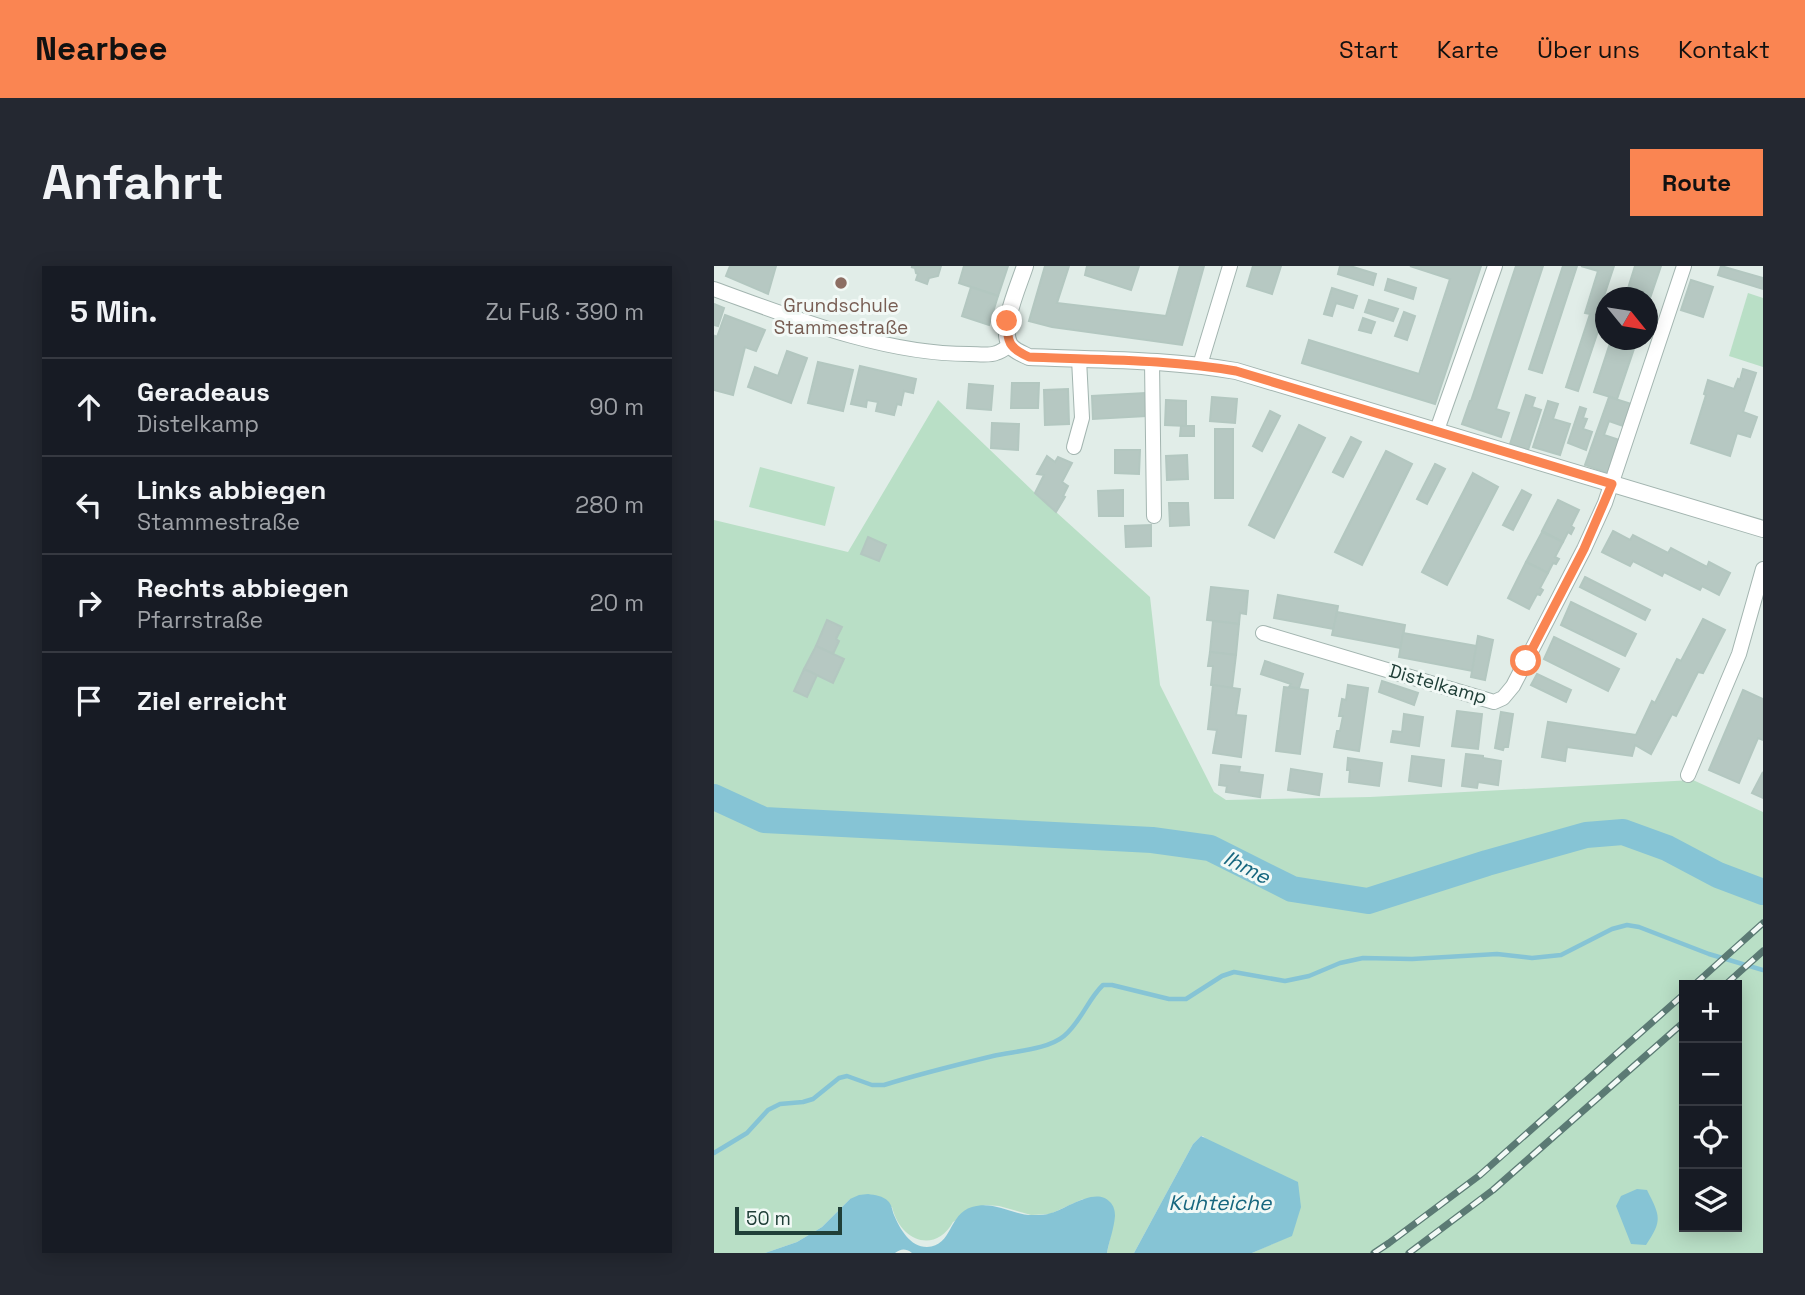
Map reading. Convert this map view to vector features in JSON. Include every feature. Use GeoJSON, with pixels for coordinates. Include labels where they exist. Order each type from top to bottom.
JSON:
{"type":"FeatureCollection","features":[{"type":"Feature","properties":{"kind":"street"},"geometry":{"type":"LineString","coordinates":[[1025,266],[1007,321],[1007,335],[1010,345],[1029,357],[1152,361],[1236,371],[1763,529]]}},
{"type":"Feature","properties":{"kind":"street"},"geometry":{"type":"LineString","coordinates":[[1200,365],[1230,266]]}},
{"type":"Feature","properties":{"kind":"street"},"geometry":{"type":"LineString","coordinates":[[1437,430],[1495,266]]}},
{"type":"Feature","properties":{"kind":"street"},"geometry":{"type":"LineString","coordinates":[[1612,484],[1684,266]]}},
{"type":"Feature","properties":{"kind":"street"},"geometry":{"type":"LineString","coordinates":[[714,289],[828,328],[909,348],[957,354],[995,354],[1010,345]]}},
{"type":"Feature","properties":{"kind":"street"},"geometry":{"type":"LineString","coordinates":[[1074,447],[1082,418],[1079,359]]}},
{"type":"Feature","properties":{"kind":"street"},"geometry":{"type":"LineString","coordinates":[[1152,361],[1154,516]]}},
{"type":"Feature","properties":{"kind":"street","name":"Distelkamp"},"geometry":{"type":"LineString","coordinates":[[1263,632],[1494,702],[1499,700],[1508,694],[1517,678],[1584,549],[1612,484]]}},
{"type":"Feature","properties":{"kind":"street"},"geometry":{"type":"LineString","coordinates":[[1688,775],[1739,654],[1763,569]]}},
{"type":"Feature","properties":{"kind":"green space"},"geometry":{"type":"Polygon","coordinates":[[[1748,293],[1763,298],[1763,367],[1729,356],[1748,293]]]}},
{"type":"Feature","properties":{"kind":"green space"},"geometry":{"type":"Polygon","coordinates":[[[938,400],[1150,597],[1160,685],[1214,792],[1226,800],[1370,797],[1693,780],[1763,812],[1763,1253],[1252,1253],[1292,1235],[1201,1136],[1193,1144],[1134,1253],[1107,1253],[1114,1219],[1083,1199],[1050,1214],[1031,1215],[985,1205],[953,1222],[938,1238],[919,1240],[903,1229],[892,1207],[850,1199],[822,1227],[797,1242],[765,1253],[714,1253],[714,520],[848,552],[938,400]]]}},
{"type":"Feature","properties":{"kind":"green space"},"geometry":{"type":"Polygon","coordinates":[[[760,467],[835,487],[825,526],[749,507],[760,467]]]}},
{"type":"Feature","properties":{"kind":"water","name":"Kuhteiche"},"geometry":{"type":"Polygon","coordinates":[[[1201,1136],[1298,1182],[1301,1207],[1292,1236],[1252,1253],[1134,1253],[1193,1144],[1201,1136]]]}},
{"type":"Feature","properties":{"kind":"water"},"geometry":{"type":"Polygon","coordinates":[[[1637,1189],[1647,1190],[1658,1218],[1655,1230],[1646,1245],[1631,1244],[1616,1206],[1621,1196],[1637,1189]]]}},
{"type":"Feature","properties":{"kind":"water","name":"Kuhteiche"},"geometry":{"type":"Polygon","coordinates":[[[868,1194],[888,1201],[906,1236],[916,1244],[927,1247],[942,1241],[964,1211],[980,1205],[1027,1215],[1043,1215],[1097,1196],[1110,1202],[1114,1209],[1114,1226],[1107,1253],[912,1253],[903,1250],[895,1253],[765,1253],[797,1242],[822,1227],[850,1199],[868,1194]]]}},
{"type":"Feature","properties":{"kind":"building"},"geometry":{"type":"Polygon","coordinates":[[[730,266],[776,266],[768,294],[726,276],[730,266]]]}},
{"type":"Feature","properties":{"kind":"building"},"geometry":{"type":"Polygon","coordinates":[[[941,266],[938,276],[929,278],[927,284],[916,280],[918,274],[915,268],[911,267],[941,266]]]}},
{"type":"Feature","properties":{"kind":"building"},"geometry":{"type":"Polygon","coordinates":[[[964,266],[1008,266],[998,296],[959,283],[964,266]]]}},
{"type":"Feature","properties":{"kind":"building"},"geometry":{"type":"Polygon","coordinates":[[[1045,266],[1069,266],[1057,303],[1166,316],[1180,266],[1204,266],[1182,345],[1052,327],[1029,321],[1045,266]]]}},
{"type":"Feature","properties":{"kind":"building"},"geometry":{"type":"Polygon","coordinates":[[[1087,266],[1139,266],[1131,290],[1085,275],[1087,266]]]}},
{"type":"Feature","properties":{"kind":"building"},"geometry":{"type":"Polygon","coordinates":[[[1253,266],[1281,266],[1272,294],[1247,286],[1253,266]]]}},
{"type":"Feature","properties":{"kind":"building"},"geometry":{"type":"Polygon","coordinates":[[[1340,266],[1350,266],[1376,274],[1373,285],[1338,274],[1340,266]]]}},
{"type":"Feature","properties":{"kind":"building"},"geometry":{"type":"Polygon","coordinates":[[[1410,266],[1481,266],[1435,404],[1302,363],[1309,340],[1419,374],[1450,279],[1410,266]]]}},
{"type":"Feature","properties":{"kind":"building"},"geometry":{"type":"Polygon","coordinates":[[[1516,266],[1543,266],[1496,409],[1509,413],[1501,437],[1462,424],[1516,266]]]}},
{"type":"Feature","properties":{"kind":"building"},"geometry":{"type":"Polygon","coordinates":[[[1563,266],[1577,266],[1542,373],[1529,369],[1563,266]]]}},
{"type":"Feature","properties":{"kind":"building"},"geometry":{"type":"Polygon","coordinates":[[[1581,266],[1614,266],[1607,287],[1595,287],[1595,340],[1578,391],[1566,387],[1590,314],[1585,313],[1598,271],[1581,266]]]}},
{"type":"Feature","properties":{"kind":"building"},"geometry":{"type":"Polygon","coordinates":[[[1635,266],[1661,266],[1654,287],[1628,287],[1635,266]]]}},
{"type":"Feature","properties":{"kind":"building"},"geometry":{"type":"Polygon","coordinates":[[[1721,266],[1763,278],[1763,289],[1718,275],[1721,266]]]}},
{"type":"Feature","properties":{"kind":"building"},"geometry":{"type":"Polygon","coordinates":[[[1388,279],[1416,288],[1413,299],[1385,290],[1388,279]]]}},
{"type":"Feature","properties":{"kind":"building"},"geometry":{"type":"Polygon","coordinates":[[[1691,280],[1713,287],[1703,317],[1681,310],[1691,280]]]}},
{"type":"Feature","properties":{"kind":"building"},"geometry":{"type":"Polygon","coordinates":[[[971,287],[998,296],[989,325],[962,316],[971,287]]]}},
{"type":"Feature","properties":{"kind":"building"},"geometry":{"type":"Polygon","coordinates":[[[1332,288],[1357,296],[1353,308],[1336,303],[1332,316],[1324,314],[1332,288]]]}},
{"type":"Feature","properties":{"kind":"building"},"geometry":{"type":"Polygon","coordinates":[[[1369,300],[1398,309],[1393,321],[1365,312],[1369,300]]]}},
{"type":"Feature","properties":{"kind":"building"},"geometry":{"type":"Polygon","coordinates":[[[714,304],[724,308],[718,326],[714,325],[714,304]]]}},
{"type":"Feature","properties":{"kind":"building"},"geometry":{"type":"Polygon","coordinates":[[[1404,312],[1415,316],[1407,340],[1395,336],[1404,312]]]}},
{"type":"Feature","properties":{"kind":"building"},"geometry":{"type":"Polygon","coordinates":[[[725,315],[765,330],[756,351],[745,347],[733,395],[714,390],[714,339],[725,315]]]}},
{"type":"Feature","properties":{"kind":"building"},"geometry":{"type":"Polygon","coordinates":[[[1363,318],[1375,322],[1371,333],[1359,330],[1363,318]]]}},
{"type":"Feature","properties":{"kind":"building"},"geometry":{"type":"Polygon","coordinates":[[[1608,350],[1634,350],[1617,399],[1594,392],[1608,350]]]}},
{"type":"Feature","properties":{"kind":"building"},"geometry":{"type":"Polygon","coordinates":[[[787,351],[807,358],[791,403],[748,387],[755,367],[778,376],[787,351]]]}},
{"type":"Feature","properties":{"kind":"building"},"geometry":{"type":"Polygon","coordinates":[[[818,362],[853,370],[843,411],[808,403],[818,362]]]}},
{"type":"Feature","properties":{"kind":"building"},"geometry":{"type":"Polygon","coordinates":[[[860,366],[916,379],[913,393],[904,391],[901,405],[897,404],[894,415],[876,411],[878,402],[867,400],[866,407],[851,404],[860,366]]]}},
{"type":"Feature","properties":{"kind":"building"},"geometry":{"type":"Polygon","coordinates":[[[1743,369],[1756,373],[1743,412],[1757,417],[1750,437],[1737,433],[1730,456],[1691,443],[1708,380],[1734,389],[1743,369]]]}},
{"type":"Feature","properties":{"kind":"building"},"geometry":{"type":"Polygon","coordinates":[[[1012,383],[1039,383],[1038,408],[1011,408],[1012,383]]]}},
{"type":"Feature","properties":{"kind":"building"},"geometry":{"type":"Polygon","coordinates":[[[969,384],[993,386],[991,410],[967,408],[969,384]]]}},
{"type":"Feature","properties":{"kind":"building"},"geometry":{"type":"Polygon","coordinates":[[[1068,389],[1069,424],[1045,425],[1044,390],[1068,389]]]}},
{"type":"Feature","properties":{"kind":"building"},"geometry":{"type":"Polygon","coordinates":[[[1145,393],[1146,416],[1093,419],[1092,396],[1145,393]]]}},
{"type":"Feature","properties":{"kind":"building"},"geometry":{"type":"Polygon","coordinates":[[[1526,395],[1535,398],[1532,407],[1541,410],[1528,450],[1510,444],[1526,395]]]}},
{"type":"Feature","properties":{"kind":"building"},"geometry":{"type":"Polygon","coordinates":[[[1212,397],[1237,399],[1235,423],[1210,421],[1212,397]]]}},
{"type":"Feature","properties":{"kind":"building"},"geometry":{"type":"Polygon","coordinates":[[[1609,397],[1631,404],[1623,426],[1609,421],[1604,435],[1619,440],[1608,473],[1585,465],[1609,397]]]}},
{"type":"Feature","properties":{"kind":"building"},"geometry":{"type":"Polygon","coordinates":[[[1166,400],[1186,401],[1186,426],[1165,425],[1166,400]]]}},
{"type":"Feature","properties":{"kind":"building"},"geometry":{"type":"Polygon","coordinates":[[[1548,401],[1558,404],[1553,419],[1570,424],[1560,455],[1533,447],[1548,401]]]}},
{"type":"Feature","properties":{"kind":"building"},"geometry":{"type":"Polygon","coordinates":[[[1580,407],[1586,409],[1583,418],[1587,419],[1583,429],[1592,432],[1586,450],[1568,443],[1580,407]]]}},
{"type":"Feature","properties":{"kind":"building"},"geometry":{"type":"Polygon","coordinates":[[[1270,411],[1280,416],[1262,451],[1253,446],[1270,411]]]}},
{"type":"Feature","properties":{"kind":"building"},"geometry":{"type":"Polygon","coordinates":[[[992,423],[1019,424],[1018,450],[991,448],[992,423]]]}},
{"type":"Feature","properties":{"kind":"building"},"geometry":{"type":"Polygon","coordinates":[[[1299,425],[1325,438],[1274,538],[1249,525],[1299,425]]]}},
{"type":"Feature","properties":{"kind":"building"},"geometry":{"type":"Polygon","coordinates":[[[1181,426],[1194,426],[1194,436],[1180,436],[1181,426]]]}},
{"type":"Feature","properties":{"kind":"building"},"geometry":{"type":"Polygon","coordinates":[[[1215,429],[1233,429],[1233,498],[1215,498],[1215,429]]]}},
{"type":"Feature","properties":{"kind":"building"},"geometry":{"type":"Polygon","coordinates":[[[1351,437],[1361,442],[1343,477],[1333,472],[1351,437]]]}},
{"type":"Feature","properties":{"kind":"building"},"geometry":{"type":"Polygon","coordinates":[[[1115,450],[1140,450],[1139,474],[1115,473],[1115,450]]]}},
{"type":"Feature","properties":{"kind":"building"},"geometry":{"type":"Polygon","coordinates":[[[1386,451],[1412,464],[1362,565],[1335,552],[1386,451]]]}},
{"type":"Feature","properties":{"kind":"building"},"geometry":{"type":"Polygon","coordinates":[[[1187,455],[1188,479],[1167,480],[1166,456],[1187,455]]]}},
{"type":"Feature","properties":{"kind":"building"},"geometry":{"type":"Polygon","coordinates":[[[1047,456],[1055,462],[1058,457],[1072,463],[1062,482],[1068,486],[1063,496],[1065,497],[1056,512],[1035,493],[1044,475],[1037,474],[1047,456]]]}},
{"type":"Feature","properties":{"kind":"building"},"geometry":{"type":"Polygon","coordinates":[[[1435,464],[1445,469],[1427,504],[1417,499],[1435,464]]]}},
{"type":"Feature","properties":{"kind":"building"},"geometry":{"type":"Polygon","coordinates":[[[1473,473],[1498,487],[1447,585],[1422,572],[1473,473]]]}},
{"type":"Feature","properties":{"kind":"building"},"geometry":{"type":"Polygon","coordinates":[[[1123,490],[1123,516],[1099,516],[1098,491],[1123,490]]]}},
{"type":"Feature","properties":{"kind":"building"},"geometry":{"type":"Polygon","coordinates":[[[1522,490],[1531,495],[1513,530],[1503,525],[1522,490]]]}},
{"type":"Feature","properties":{"kind":"building"},"geometry":{"type":"Polygon","coordinates":[[[1558,500],[1579,510],[1571,526],[1574,528],[1571,534],[1568,532],[1563,542],[1542,531],[1558,500]]]}},
{"type":"Feature","properties":{"kind":"building"},"geometry":{"type":"Polygon","coordinates":[[[1169,503],[1188,503],[1189,525],[1170,526],[1169,503]]]}},
{"type":"Feature","properties":{"kind":"building"},"geometry":{"type":"Polygon","coordinates":[[[1151,525],[1151,546],[1126,547],[1125,526],[1151,525]]]}},
{"type":"Feature","properties":{"kind":"building"},"geometry":{"type":"Polygon","coordinates":[[[1613,531],[1630,540],[1633,535],[1668,553],[1671,548],[1707,567],[1709,562],[1730,573],[1719,595],[1702,586],[1700,590],[1664,572],[1662,576],[1633,561],[1630,566],[1602,552],[1613,531]]]}},
{"type":"Feature","properties":{"kind":"building"},"geometry":{"type":"Polygon","coordinates":[[[1542,532],[1563,542],[1555,557],[1559,559],[1556,564],[1553,563],[1548,573],[1526,562],[1542,532]]]}},
{"type":"Feature","properties":{"kind":"building"},"geometry":{"type":"Polygon","coordinates":[[[868,537],[886,545],[879,561],[861,554],[868,537]]]}},
{"type":"Feature","properties":{"kind":"building"},"geometry":{"type":"Polygon","coordinates":[[[1526,562],[1548,573],[1540,588],[1543,590],[1540,595],[1537,594],[1529,609],[1508,598],[1526,562]]]}},
{"type":"Feature","properties":{"kind":"building"},"geometry":{"type":"Polygon","coordinates":[[[1585,577],[1650,610],[1645,620],[1580,587],[1585,577]]]}},
{"type":"Feature","properties":{"kind":"building"},"geometry":{"type":"Polygon","coordinates":[[[1211,587],[1248,591],[1246,614],[1240,613],[1239,624],[1207,620],[1211,587]]]}},
{"type":"Feature","properties":{"kind":"building"},"geometry":{"type":"Polygon","coordinates":[[[1278,595],[1338,606],[1334,629],[1274,618],[1278,595]]]}},
{"type":"Feature","properties":{"kind":"building"},"geometry":{"type":"Polygon","coordinates":[[[1571,602],[1636,634],[1625,656],[1561,625],[1571,602]]]}},
{"type":"Feature","properties":{"kind":"building"},"geometry":{"type":"Polygon","coordinates":[[[1337,612],[1405,625],[1401,648],[1332,635],[1337,612]]]}},
{"type":"Feature","properties":{"kind":"building"},"geometry":{"type":"Polygon","coordinates":[[[1703,619],[1725,630],[1703,673],[1698,672],[1676,716],[1672,714],[1651,754],[1635,745],[1632,756],[1567,747],[1565,761],[1542,757],[1548,722],[1636,735],[1652,701],[1655,703],[1677,659],[1681,661],[1703,619]]]}},
{"type":"Feature","properties":{"kind":"building"},"geometry":{"type":"Polygon","coordinates":[[[827,620],[842,627],[833,654],[816,646],[827,620]]]}},
{"type":"Feature","properties":{"kind":"building"},"geometry":{"type":"Polygon","coordinates":[[[1213,621],[1239,624],[1236,655],[1210,652],[1213,621]]]}},
{"type":"Feature","properties":{"kind":"building"},"geometry":{"type":"Polygon","coordinates":[[[1403,633],[1477,646],[1473,671],[1399,657],[1403,633]]]}},
{"type":"Feature","properties":{"kind":"building"},"geometry":{"type":"Polygon","coordinates":[[[1478,636],[1493,640],[1485,680],[1471,677],[1478,636]]]}},
{"type":"Feature","properties":{"kind":"building"},"geometry":{"type":"Polygon","coordinates":[[[1554,637],[1619,669],[1608,691],[1544,659],[1554,637]]]}},
{"type":"Feature","properties":{"kind":"building"},"geometry":{"type":"Polygon","coordinates":[[[816,646],[844,659],[833,683],[804,669],[816,646]]]}},
{"type":"Feature","properties":{"kind":"building"},"geometry":{"type":"Polygon","coordinates":[[[1210,652],[1236,655],[1232,688],[1211,685],[1213,666],[1208,666],[1210,652]]]}},
{"type":"Feature","properties":{"kind":"building"},"geometry":{"type":"Polygon","coordinates":[[[1265,661],[1303,674],[1299,688],[1289,687],[1291,684],[1261,674],[1265,661]]]}},
{"type":"Feature","properties":{"kind":"building"},"geometry":{"type":"Polygon","coordinates":[[[804,669],[817,675],[807,697],[794,691],[804,669]]]}},
{"type":"Feature","properties":{"kind":"building"},"geometry":{"type":"Polygon","coordinates":[[[1537,674],[1571,690],[1566,702],[1531,685],[1537,674]]]}},
{"type":"Feature","properties":{"kind":"building"},"geometry":{"type":"Polygon","coordinates":[[[1382,681],[1418,693],[1414,705],[1379,692],[1382,681]]]}},
{"type":"Feature","properties":{"kind":"building"},"geometry":{"type":"Polygon","coordinates":[[[1213,685],[1240,689],[1236,715],[1246,716],[1241,757],[1213,753],[1217,730],[1208,729],[1213,685]]]}},
{"type":"Feature","properties":{"kind":"building"},"geometry":{"type":"Polygon","coordinates":[[[1348,685],[1368,688],[1359,751],[1334,747],[1343,716],[1339,716],[1342,699],[1346,700],[1348,685]]]}},
{"type":"Feature","properties":{"kind":"building"},"geometry":{"type":"Polygon","coordinates":[[[1284,687],[1308,690],[1300,754],[1276,751],[1284,687]]]}},
{"type":"Feature","properties":{"kind":"building"},"geometry":{"type":"Polygon","coordinates":[[[1743,690],[1763,699],[1763,740],[1758,738],[1739,783],[1709,770],[1743,690]]]}},
{"type":"Feature","properties":{"kind":"building"},"geometry":{"type":"Polygon","coordinates":[[[1457,711],[1482,714],[1478,749],[1452,746],[1457,711]]]}},
{"type":"Feature","properties":{"kind":"building"},"geometry":{"type":"Polygon","coordinates":[[[1501,712],[1513,714],[1508,747],[1503,750],[1495,748],[1501,712]]]}},
{"type":"Feature","properties":{"kind":"building"},"geometry":{"type":"Polygon","coordinates":[[[1404,714],[1423,717],[1419,746],[1391,742],[1393,731],[1402,732],[1404,714]]]}},
{"type":"Feature","properties":{"kind":"building"},"geometry":{"type":"Polygon","coordinates":[[[1466,754],[1501,761],[1498,785],[1478,782],[1477,788],[1462,786],[1466,754]]]}},
{"type":"Feature","properties":{"kind":"building"},"geometry":{"type":"Polygon","coordinates":[[[1412,756],[1444,760],[1441,786],[1409,781],[1412,756]]]}},
{"type":"Feature","properties":{"kind":"building"},"geometry":{"type":"Polygon","coordinates":[[[1348,758],[1382,763],[1379,786],[1349,782],[1348,758]]]}},
{"type":"Feature","properties":{"kind":"building"},"geometry":{"type":"Polygon","coordinates":[[[1221,765],[1240,767],[1239,772],[1263,775],[1260,797],[1226,792],[1227,786],[1219,785],[1221,765]]]}},
{"type":"Feature","properties":{"kind":"building"},"geometry":{"type":"Polygon","coordinates":[[[1291,769],[1322,774],[1319,795],[1288,790],[1291,769]]]}},
{"type":"Feature","properties":{"kind":"building"},"geometry":{"type":"Polygon","coordinates":[[[1763,772],[1763,798],[1752,793],[1763,772]]]}},
{"type":"Feature","properties":{"kind":"waterway","name":"Ihme"},"geometry":{"type":"LineString","coordinates":[[714,797],[764,820],[1152,840],[1210,848],[1292,889],[1368,901],[1586,835],[1623,832],[1667,848],[1718,875],[1763,892]]}},
{"type":"Feature","properties":{"kind":"waterway"},"geometry":{"type":"LineString","coordinates":[[714,1153],[747,1133],[768,1110],[780,1104],[813,1099],[839,1078],[847,1076],[872,1085],[884,1085],[1057,1041],[1070,1030],[1103,985],[1169,999],[1186,999],[1222,976],[1234,972],[1285,981],[1363,958],[1412,959],[1497,954],[1532,958],[1561,955],[1612,929],[1627,925],[1763,970]]}},
{"type":"Feature","properties":{"kind":"railway"},"geometry":{"type":"LineString","coordinates":[[1700,980],[1763,923]]}},
{"type":"Feature","properties":{"kind":"railway"},"geometry":{"type":"LineString","coordinates":[[1731,980],[1763,951]]}},
{"type":"Feature","properties":{"kind":"railway"},"geometry":{"type":"LineString","coordinates":[[1374,1253],[1480,1175],[1679,998]]}},
{"type":"Feature","properties":{"kind":"railway"},"geometry":{"type":"LineString","coordinates":[[1409,1253],[1493,1190],[1679,1026]]}},
{"type":"Feature","properties":{"kind":"place","name":"Grundschule Stammestraße"},"geometry":{"type":"Point","coordinates":[841,283]}},
{"type":"Feature","properties":{"kind":"route"},"geometry":{"type":"LineString","coordinates":[[1007,321],[1010,345],[1029,357],[1152,361],[1236,371],[1612,484],[1584,549],[1526,661]]}}]}
